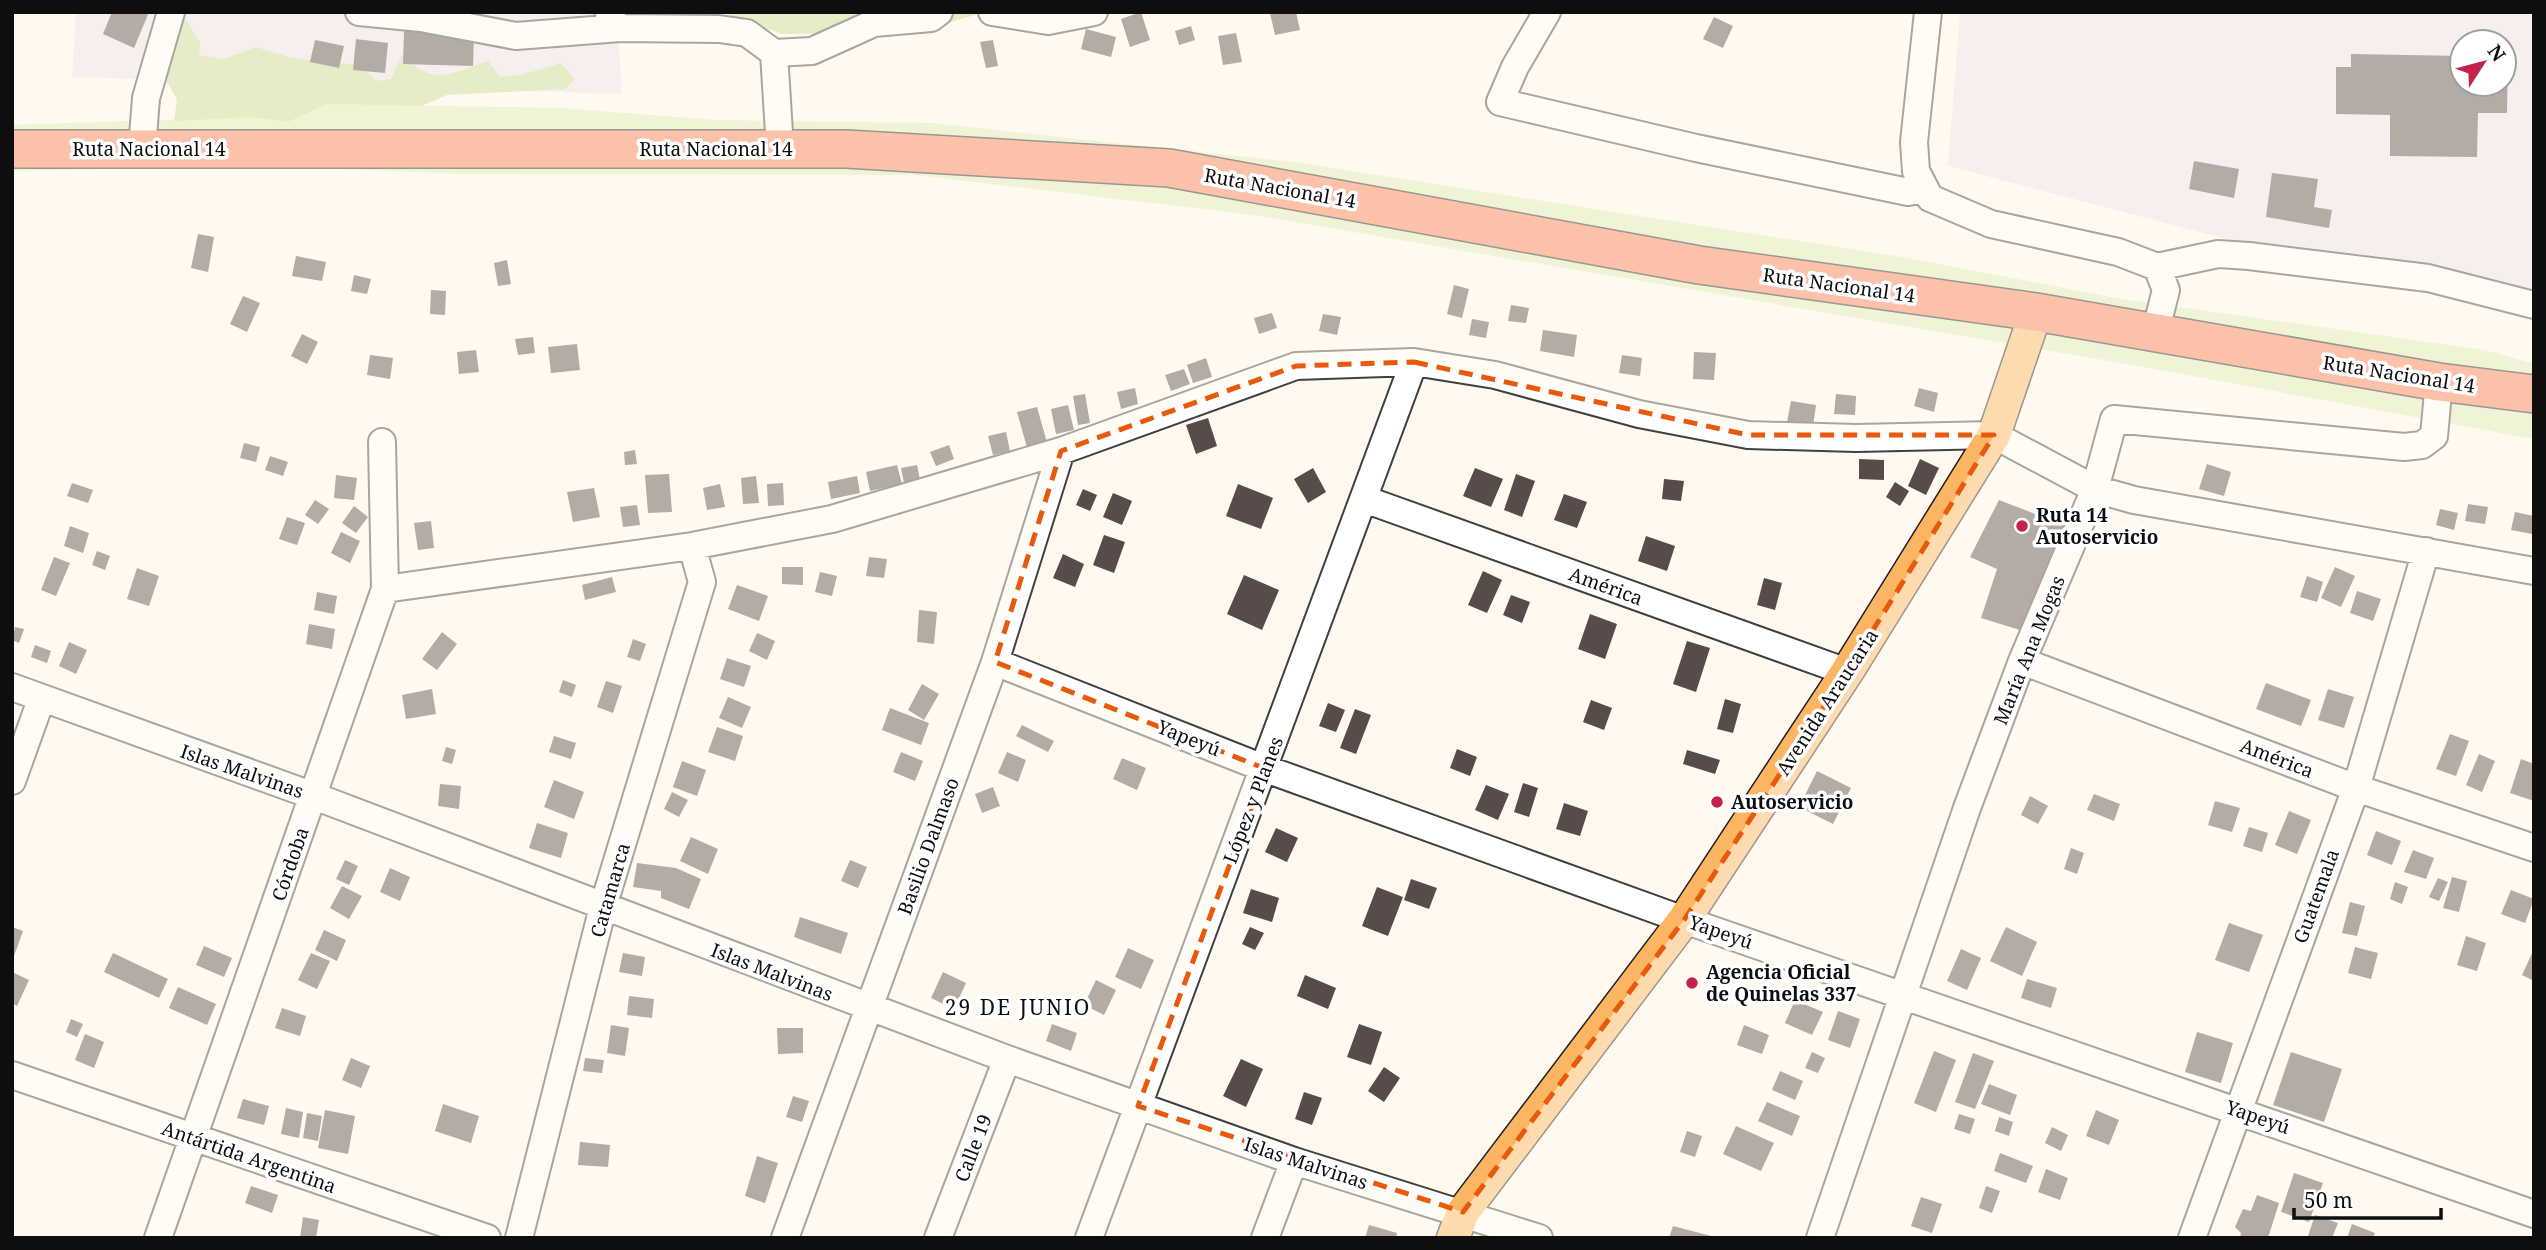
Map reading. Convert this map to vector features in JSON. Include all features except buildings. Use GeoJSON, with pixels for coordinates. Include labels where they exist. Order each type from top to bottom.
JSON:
{"type":"FeatureCollection","features":[{"type":"Feature","properties":{"kind":"highway","name":"Ruta Nacional 14"},"geometry":{"type":"LineString","coordinates":[[12,149],[846,149],[1168,168],[1699,265],[2036,312],[2439,382],[2534,394]]}},
{"type":"Feature","properties":{"kind":"main road","name":"Avenida Araucaria"},"geometry":{"type":"LineString","coordinates":[[1458,1225],[1684,920],[1847,673],[1994,435],[2036,312]]}},
{"type":"Feature","properties":{"kind":"street"},"geometry":{"type":"LineString","coordinates":[[142,149],[146,98],[171,12]]}},
{"type":"Feature","properties":{"kind":"street"},"geometry":{"type":"LineString","coordinates":[[359,12],[421,18],[516,36],[612,20],[738,32],[747,33],[774,53],[812,51],[874,23],[931,18],[939,12]]}},
{"type":"Feature","properties":{"kind":"street"},"geometry":{"type":"LineString","coordinates":[[992,12],[1048,21],[1094,12]]}},
{"type":"Feature","properties":{"kind":"street"},"geometry":{"type":"LineString","coordinates":[[1547,12],[1515,67],[1500,102],[1696,148],[1908,192],[1924,189]]}},
{"type":"Feature","properties":{"kind":"street"},"geometry":{"type":"LineString","coordinates":[[1928,12],[1914,142],[1916,171],[1930,198],[1991,224],[2118,253],[2157,267],[2218,254],[2249,256],[2428,278],[2534,305]]}},
{"type":"Feature","properties":{"kind":"street"},"geometry":{"type":"LineString","coordinates":[[774,53],[780,149]]}},
{"type":"Feature","properties":{"kind":"street"},"geometry":{"type":"LineString","coordinates":[[2155,333],[2166,290],[2157,267]]}},
{"type":"Feature","properties":{"kind":"street"},"geometry":{"type":"LineString","coordinates":[[385,589],[692,546],[832,519],[1061,451],[1296,366],[1415,362],[1495,375],[1639,414],[1748,435],[1856,438],[1994,435],[2095,489],[2148,502],[2534,571]]}},
{"type":"Feature","properties":{"kind":"street","name":"López y Planes"},"geometry":{"type":"LineString","coordinates":[[1090,1238],[1415,362]]}},
{"type":"Feature","properties":{"kind":"street","name":"María Ana Mogas"},"geometry":{"type":"LineString","coordinates":[[1820,1238],[1967,808],[2022,661],[2095,489],[2114,419],[2404,447],[2422,445],[2434,436],[2439,382]]}},
{"type":"Feature","properties":{"kind":"street","name":"Córdoba"},"geometry":{"type":"LineString","coordinates":[[158,1238],[385,589],[382,442]]}},
{"type":"Feature","properties":{"kind":"street","name":"Basilio Dalmaso"},"geometry":{"type":"LineString","coordinates":[[785,1238],[995,662],[1061,451]]}},
{"type":"Feature","properties":{"kind":"street","name":"América"},"geometry":{"type":"LineString","coordinates":[[1364,499],[1847,673]]}},
{"type":"Feature","properties":{"kind":"street","name":"Catamarca"},"geometry":{"type":"LineString","coordinates":[[519,1238],[603,907],[702,582],[716,555],[737,538]]}},
{"type":"Feature","properties":{"kind":"street"},"geometry":{"type":"LineString","coordinates":[[692,546],[702,582]]}},
{"type":"Feature","properties":{"kind":"street","name":"Guatemala"},"geometry":{"type":"LineString","coordinates":[[2192,1238],[2236,1110],[2356,788],[2426,551]]}},
{"type":"Feature","properties":{"kind":"street","name":"América"},"geometry":{"type":"LineString","coordinates":[[2022,661],[2356,788],[2534,848]]}},
{"type":"Feature","properties":{"kind":"street","name":"Yapeyú"},"geometry":{"type":"LineString","coordinates":[[995,662],[1266,769],[1684,920],[2534,1214]]}},
{"type":"Feature","properties":{"kind":"street","name":"Islas Malvinas"},"geometry":{"type":"LineString","coordinates":[[12,687],[41,700],[314,796],[869,1008],[1294,1161],[1458,1225],[1539,1238]]}},
{"type":"Feature","properties":{"kind":"street"},"geometry":{"type":"LineString","coordinates":[[12,781],[41,700]]}},
{"type":"Feature","properties":{"kind":"street","name":"Calle 19"},"geometry":{"type":"LineString","coordinates":[[938,1238],[1007,1059]]}},
{"type":"Feature","properties":{"kind":"street","name":"Antártida Argentina"},"geometry":{"type":"LineString","coordinates":[[12,1075],[487,1238]]}},
{"type":"Feature","properties":{"kind":"street"},"geometry":{"type":"LineString","coordinates":[[1265,1238],[1294,1161]]}},
{"type":"Feature","properties":{"kind":"highlighted area"},"geometry":{"type":"Polygon","coordinates":[[[1414,362],[1748,435],[1994,435],[1847,672],[1684,920],[1463,1212],[1138,1106],[1266,769],[995,662],[1061,451],[1296,366],[1414,362]]]}},
{"type":"Feature","properties":{"kind":"shaded area"},"geometry":{"type":"Polygon","coordinates":[[[76,12],[617,12],[622,94],[72,77],[76,12]]]}},
{"type":"Feature","properties":{"kind":"shaded area"},"geometry":{"type":"Polygon","coordinates":[[[1960,12],[2534,12],[2534,320],[1948,166],[1960,12]]]}},
{"type":"Feature","properties":{"kind":"green space"},"geometry":{"type":"Polygon","coordinates":[[[722,12],[985,12],[914,33],[782,34],[722,12]]]}},
{"type":"Feature","properties":{"kind":"green space"},"geometry":{"type":"Polygon","coordinates":[[[156,17],[186,20],[200,42],[199,55],[224,59],[256,47],[292,58],[359,65],[377,81],[391,79],[401,55],[423,71],[442,75],[488,61],[500,77],[521,75],[561,63],[575,79],[565,89],[447,95],[421,106],[327,104],[288,122],[248,117],[174,121],[177,100],[152,54],[156,17]]]}},
{"type":"Feature","properties":{"kind":"green space"},"geometry":{"type":"Polygon","coordinates":[[[327,104],[561,108],[716,120],[931,123],[1301,163],[1902,257],[2121,299],[2485,350],[2534,364],[2534,439],[2144,367],[1254,215],[914,175],[459,174],[256,165],[12,171],[12,125],[248,117],[288,122],[327,104]]]}},
{"type":"Feature","properties":{"kind":"place","name":"Ruta 14 Autoservicio"},"geometry":{"type":"Point","coordinates":[2022,526]}},
{"type":"Feature","properties":{"kind":"place","name":"Autoservicio"},"geometry":{"type":"Point","coordinates":[1717,802]}},
{"type":"Feature","properties":{"kind":"place","name":"Agencia Oficial de Quinelas 337"},"geometry":{"type":"Point","coordinates":[1692,983]}},
{"type":"Feature","properties":{"kind":"district","name":"29 DE JUNIO"},"geometry":{"type":"Point","coordinates":[1018,1008]}}]}
